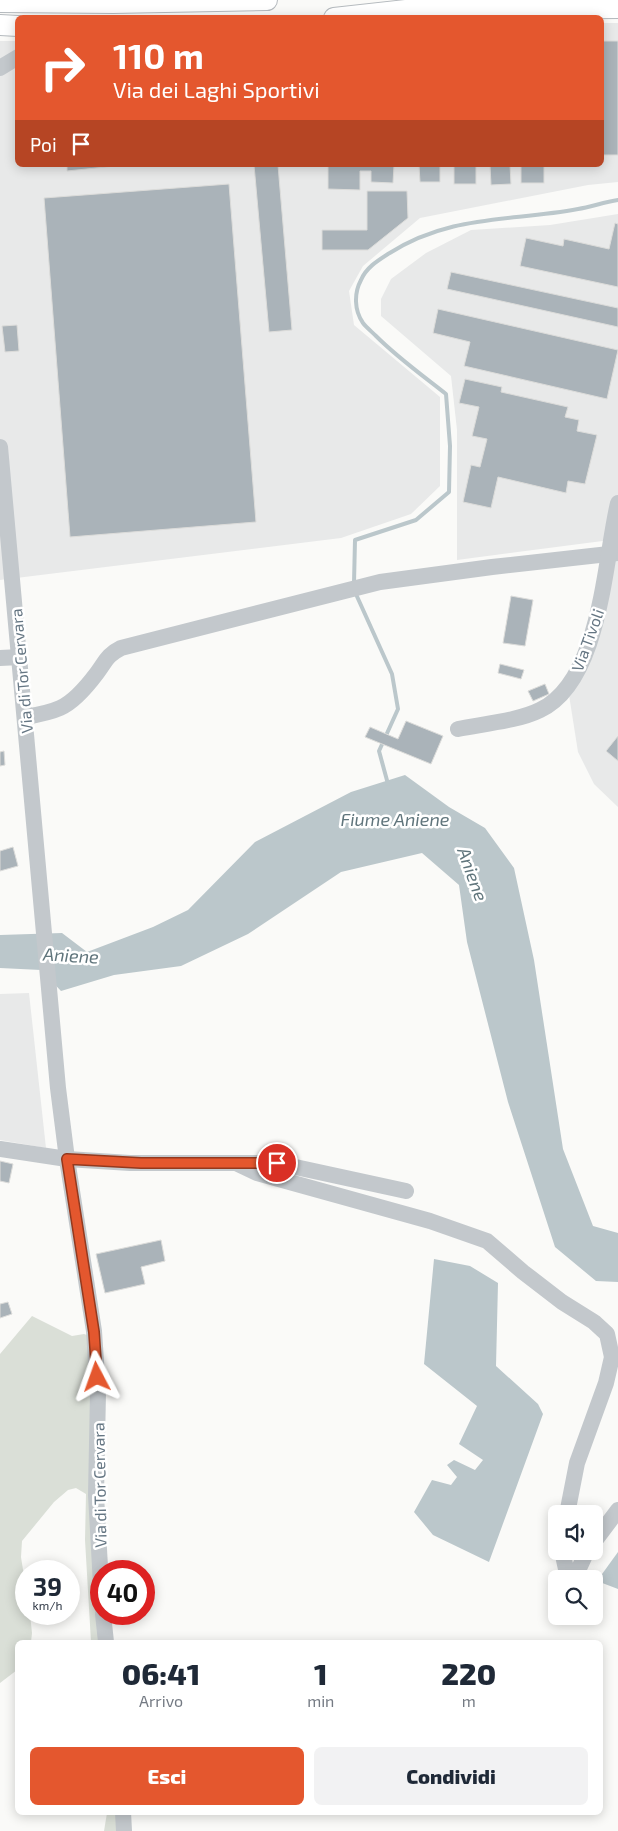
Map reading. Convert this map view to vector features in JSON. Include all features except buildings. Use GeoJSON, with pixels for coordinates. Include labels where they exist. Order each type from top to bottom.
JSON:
{"type":"FeatureCollection","features":[{"type":"Feature","properties":{"kind":"main road"},"geometry":{"type":"LineString","coordinates":[[0,2],[113,7],[207,1],[267,0]]}},
{"type":"Feature","properties":{"kind":"main road"},"geometry":{"type":"LineString","coordinates":[[361,15],[406,10],[618,8]]}},
{"type":"Feature","properties":{"kind":"main road"},"geometry":{"type":"LineString","coordinates":[[0,25],[15,26]]}},
{"type":"Feature","properties":{"kind":"street"},"geometry":{"type":"LineString","coordinates":[[0,68],[15,59]]}},
{"type":"Feature","properties":{"kind":"street","name":"Via di Tor Cervara"},"geometry":{"type":"LineString","coordinates":[[0,447],[50,997],[67,1159],[94,1332],[98,1392],[96,1495],[100,1560]]}},
{"type":"Feature","properties":{"kind":"street","name":"Via Tivoli"},"geometry":{"type":"LineString","coordinates":[[458,729],[539,711],[554,700],[569,685],[581,664],[598,615],[613,554],[618,503]]}},
{"type":"Feature","properties":{"kind":"street"},"geometry":{"type":"LineString","coordinates":[[25,716],[48,713],[66,705],[97,673],[105,659],[112,652],[121,648],[380,582],[492,567],[613,554]]}},
{"type":"Feature","properties":{"kind":"street"},"geometry":{"type":"LineString","coordinates":[[0,658],[20,657]]}},
{"type":"Feature","properties":{"kind":"street"},"geometry":{"type":"LineString","coordinates":[[0,1149],[67,1159],[130,1163],[277,1163],[406,1191]]}},
{"type":"Feature","properties":{"kind":"street"},"geometry":{"type":"LineString","coordinates":[[238,1164],[257,1173],[430,1221],[487,1241],[523,1272],[562,1302],[594,1322],[607,1334],[612,1356],[606,1383],[577,1463],[569,1505]]}},
{"type":"Feature","properties":{"kind":"street"},"geometry":{"type":"LineString","coordinates":[[603,1530],[618,1510]]}},
{"type":"Feature","properties":{"kind":"street"},"geometry":{"type":"LineString","coordinates":[[564,1560],[568,1578],[576,1575],[583,1560]]}},
{"type":"Feature","properties":{"kind":"street"},"geometry":{"type":"LineString","coordinates":[[104,1625],[106,1640]]}},
{"type":"Feature","properties":{"kind":"street"},"geometry":{"type":"LineString","coordinates":[[123,1815],[124,1831]]}},
{"type":"Feature","properties":{"kind":"shaded area"},"geometry":{"type":"Polygon","coordinates":[[[604,23],[618,23],[618,182],[588,185],[420,218],[363,266],[349,291],[354,325],[440,397],[440,486],[411,514],[341,538],[0,580],[0,41],[15,41],[15,167],[604,167],[604,23]]]}},
{"type":"Feature","properties":{"kind":"shaded area"},"geometry":{"type":"Polygon","coordinates":[[[618,214],[618,539],[457,560],[457,430],[451,376],[381,316],[381,299],[391,279],[426,253],[471,230],[550,225],[618,214]]]}},
{"type":"Feature","properties":{"kind":"shaded area"},"geometry":{"type":"Polygon","coordinates":[[[618,558],[618,807],[594,784],[578,752],[569,695],[613,559],[618,558]]]}},
{"type":"Feature","properties":{"kind":"shaded area"},"geometry":{"type":"Polygon","coordinates":[[[29,993],[46,1148],[0,1140],[0,994],[29,993]]]}},
{"type":"Feature","properties":{"kind":"shaded area"},"geometry":{"type":"Polygon","coordinates":[[[32,1316],[72,1336],[84,1334],[90,1336],[96,1560],[90,1560],[90,1625],[101,1625],[102,1640],[91,1640],[85,1540],[86,1494],[76,1488],[68,1490],[54,1502],[22,1541],[21,1560],[15,1560],[15,1625],[31,1625],[31,1640],[15,1640],[15,1672],[0,1683],[0,1354],[32,1316]]]}},
{"type":"Feature","properties":{"kind":"shaded area"},"geometry":{"type":"Polygon","coordinates":[[[107,1815],[117,1815],[118,1831],[104,1831],[107,1815]]]}},
{"type":"Feature","properties":{"kind":"water","name":"Fiume Aniene"},"geometry":{"type":"Polygon","coordinates":[[[405,775],[449,807],[485,828],[514,868],[534,960],[563,1149],[593,1226],[618,1233],[618,1282],[596,1281],[555,1247],[508,1102],[467,942],[459,885],[422,853],[341,872],[248,934],[181,966],[114,975],[61,991],[41,970],[0,968],[0,935],[62,933],[87,952],[153,927],[188,910],[255,842],[351,792],[405,775]]]}},
{"type":"Feature","properties":{"kind":"water"},"geometry":{"type":"Polygon","coordinates":[[[434,1259],[470,1266],[498,1283],[496,1366],[538,1404],[543,1414],[489,1562],[433,1535],[414,1512],[432,1480],[451,1485],[457,1477],[447,1465],[454,1460],[475,1470],[483,1460],[459,1444],[477,1406],[424,1364],[434,1259]]]}},
{"type":"Feature","properties":{"kind":"water"},"geometry":{"type":"Polygon","coordinates":[[[618,1552],[618,1589],[603,1583],[603,1573],[618,1552]]]}},
{"type":"Feature","properties":{"kind":"waterway"},"geometry":{"type":"LineString","coordinates":[[354,583],[355,540],[416,520],[449,492],[450,446],[446,394],[393,352],[363,323],[358,313],[356,296],[363,276],[369,268],[388,254],[411,241],[435,232],[481,221],[553,213],[618,200]]}},
{"type":"Feature","properties":{"kind":"waterway"},"geometry":{"type":"LineString","coordinates":[[355,592],[392,674],[398,709],[379,751],[388,784]]}},
{"type":"Feature","properties":{"kind":"route"},"geometry":{"type":"LineString","coordinates":[[97,1377],[94,1332],[67,1159],[141,1163],[277,1163]]}},
{"type":"Feature","properties":{"kind":"water label","name":"Aniene"},"geometry":{"type":"Point","coordinates":[473,874]}},
{"type":"Feature","properties":{"kind":"water label","name":"Aniene"},"geometry":{"type":"Point","coordinates":[71,955]}}]}
